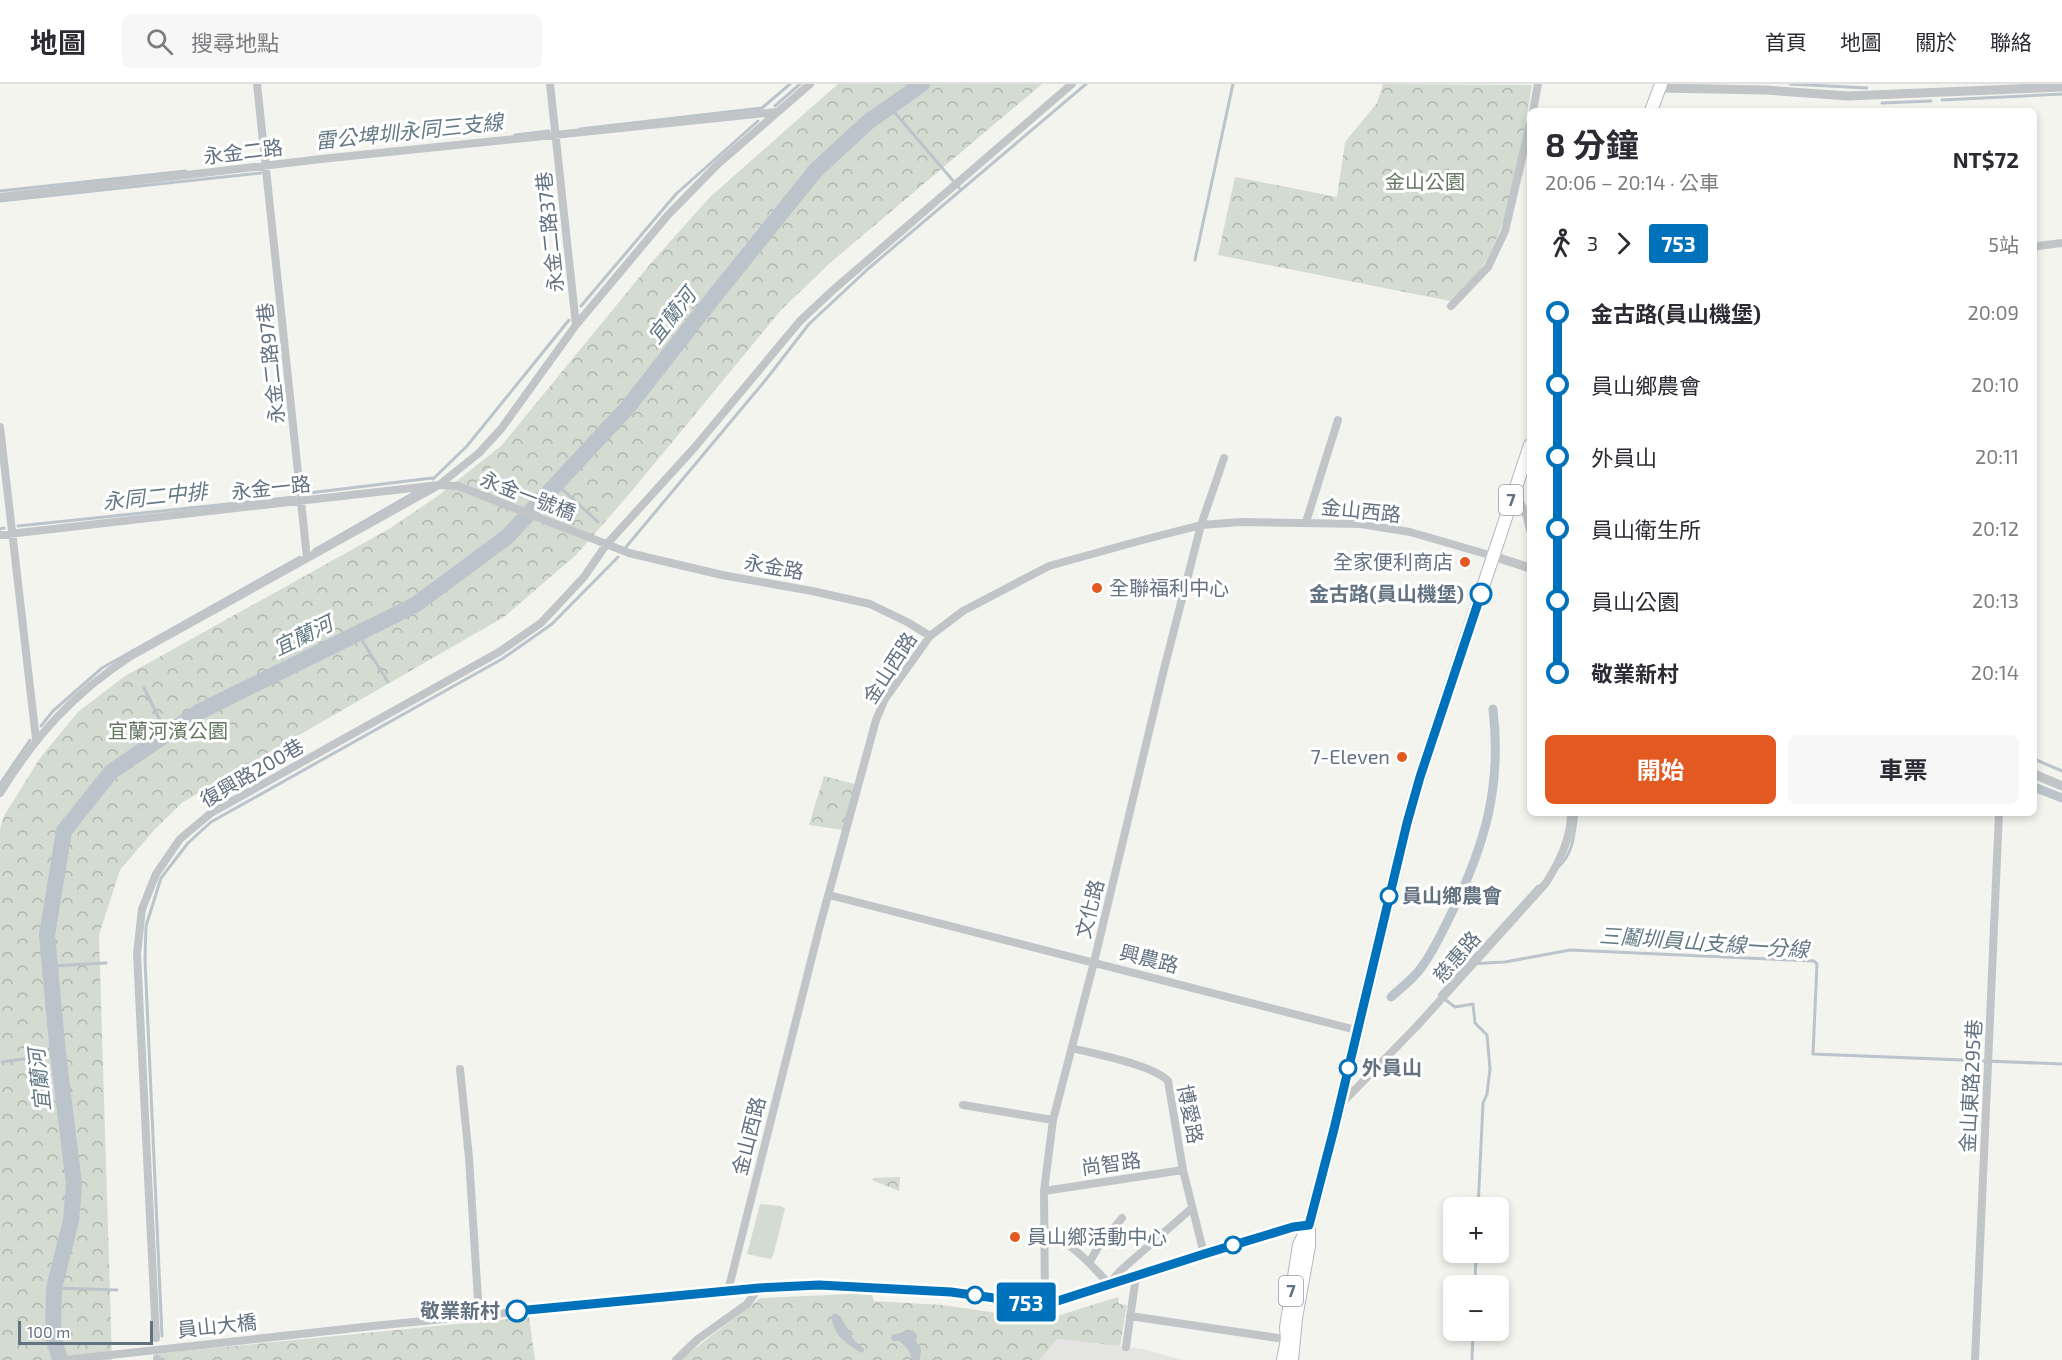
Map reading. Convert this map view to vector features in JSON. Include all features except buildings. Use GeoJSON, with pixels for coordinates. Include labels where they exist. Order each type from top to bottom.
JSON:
{"type":"FeatureCollection","features":[{"type":"Feature","properties":{"kind":"main road"},"geometry":{"type":"LineString","coordinates":[[1652,108],[1660,85]]}},
{"type":"Feature","properties":{"kind":"main road","name":"7"},"geometry":{"type":"LineString","coordinates":[[1292,1360],[1291,1340],[1286,1327],[1299,1245],[1309,1225],[1403,836],[1420,777],[1527,454]]}},
{"type":"Feature","properties":{"kind":"main road","name":"7"},"geometry":{"type":"LineString","coordinates":[[1283,1360],[1291,1340]]}},
{"type":"Feature","properties":{"kind":"street","name":"永金二路97巷"},"geometry":{"type":"LineString","coordinates":[[257,84],[303,502],[307,558]]}},
{"type":"Feature","properties":{"kind":"street","name":"永金二路37巷"},"geometry":{"type":"LineString","coordinates":[[550,84],[576,325]]}},
{"type":"Feature","properties":{"kind":"street"},"geometry":{"type":"LineString","coordinates":[[0,793],[36,739],[68,705],[108,671],[131,656],[439,485],[478,453],[501,429],[576,325],[668,215],[718,164],[810,84]]}},
{"type":"Feature","properties":{"kind":"street","name":"復興路200巷"},"geometry":{"type":"LineString","coordinates":[[156,1338],[137,954],[142,909],[156,874],[180,839],[211,813],[499,652],[541,623],[584,577],[606,545],[695,447],[800,321],[850,275],[1072,84]]}},
{"type":"Feature","properties":{"kind":"street"},"geometry":{"type":"LineString","coordinates":[[1534,108],[1538,84]]}},
{"type":"Feature","properties":{"kind":"street"},"geometry":{"type":"LineString","coordinates":[[1660,85],[1848,96],[2062,87]]}},
{"type":"Feature","properties":{"kind":"street","name":"永金二路"},"geometry":{"type":"LineString","coordinates":[[0,197],[266,166],[777,112]]}},
{"type":"Feature","properties":{"kind":"street"},"geometry":{"type":"LineString","coordinates":[[1451,306],[1488,267],[1505,231],[1527,137]]}},
{"type":"Feature","properties":{"kind":"street"},"geometry":{"type":"LineString","coordinates":[[2037,246],[2062,243]]}},
{"type":"Feature","properties":{"kind":"street"},"geometry":{"type":"LineString","coordinates":[[1306,522],[1338,420]]}},
{"type":"Feature","properties":{"kind":"street"},"geometry":{"type":"LineString","coordinates":[[0,427],[36,739]]}},
{"type":"Feature","properties":{"kind":"street","name":"文化路"},"geometry":{"type":"LineString","coordinates":[[1045,1305],[1044,1191],[1053,1120],[1201,525],[1224,458]]}},
{"type":"Feature","properties":{"kind":"street","name":"永金一路"},"geometry":{"type":"LineString","coordinates":[[0,535],[439,485],[458,486]]}},
{"type":"Feature","properties":{"kind":"street","name":"永金一號橋"},"geometry":{"type":"LineString","coordinates":[[458,486],[606,545]]}},
{"type":"Feature","properties":{"kind":"street"},"geometry":{"type":"LineString","coordinates":[[1515,490],[1527,517]]}},
{"type":"Feature","properties":{"kind":"street","name":"金山西路"},"geometry":{"type":"LineString","coordinates":[[728,1291],[779,1084],[876,720],[885,699],[930,636],[963,611],[1049,566],[1201,525],[1241,522],[1306,522],[1370,525],[1410,532],[1493,556]]}},
{"type":"Feature","properties":{"kind":"street","name":"永金路"},"geometry":{"type":"LineString","coordinates":[[606,545],[629,553],[722,575],[870,604],[930,636]]}},
{"type":"Feature","properties":{"kind":"street"},"geometry":{"type":"LineString","coordinates":[[1493,556],[1527,567]]}},
{"type":"Feature","properties":{"kind":"street"},"geometry":{"type":"LineString","coordinates":[[2037,775],[2062,786]]}},
{"type":"Feature","properties":{"kind":"street","name":"慈惠路"},"geometry":{"type":"LineString","coordinates":[[1339,1106],[1417,1026],[1546,883],[1559,862],[1571,826],[1571,816]]}},
{"type":"Feature","properties":{"kind":"street","name":"金山東路295巷"},"geometry":{"type":"LineString","coordinates":[[1976,1360],[2000,816]]}},
{"type":"Feature","properties":{"kind":"street","name":"興農路"},"geometry":{"type":"LineString","coordinates":[[829,895],[1356,1030]]}},
{"type":"Feature","properties":{"kind":"street","name":"博愛路"},"geometry":{"type":"LineString","coordinates":[[1072,1048],[1148,1069],[1163,1075],[1168,1081],[1183,1170],[1204,1254]]}},
{"type":"Feature","properties":{"kind":"street"},"geometry":{"type":"LineString","coordinates":[[460,1069],[469,1158],[479,1315]]}},
{"type":"Feature","properties":{"kind":"street"},"geometry":{"type":"LineString","coordinates":[[963,1105],[1053,1120]]}},
{"type":"Feature","properties":{"kind":"street","name":"尚智路"},"geometry":{"type":"LineString","coordinates":[[1044,1191],[1183,1170]]}},
{"type":"Feature","properties":{"kind":"street"},"geometry":{"type":"LineString","coordinates":[[1109,1284],[1120,1271],[1192,1208]]}},
{"type":"Feature","properties":{"kind":"street"},"geometry":{"type":"LineString","coordinates":[[1089,1263],[1096,1249],[1122,1218]]}},
{"type":"Feature","properties":{"kind":"street"},"geometry":{"type":"LineString","coordinates":[[1045,1305],[1293,1227],[1309,1225]]}},
{"type":"Feature","properties":{"kind":"street"},"geometry":{"type":"LineString","coordinates":[[1043,1228],[1054,1234],[1089,1263],[1109,1284]]}},
{"type":"Feature","properties":{"kind":"street"},"geometry":{"type":"LineString","coordinates":[[1126,1347],[1136,1276]]}},
{"type":"Feature","properties":{"kind":"street","name":"員山大橋"},"geometry":{"type":"LineString","coordinates":[[65,1360],[479,1315],[759,1288],[819,1285],[951,1292],[1045,1305]]}},
{"type":"Feature","properties":{"kind":"street"},"geometry":{"type":"LineString","coordinates":[[676,1360],[698,1339],[747,1304],[759,1288]]}},
{"type":"Feature","properties":{"kind":"street"},"geometry":{"type":"LineString","coordinates":[[1130,1316],[1291,1340]]}},
{"type":"Feature","properties":{"kind":"shaded area"},"geometry":{"type":"Polygon","coordinates":[[[834,1313],[840,1316],[854,1340],[864,1351],[861,1353],[838,1334],[831,1317],[834,1313]]]}},
{"type":"Feature","properties":{"kind":"shaded area"},"geometry":{"type":"Polygon","coordinates":[[[912,1330],[917,1335],[916,1341],[921,1349],[920,1360],[913,1360],[907,1348],[899,1341],[892,1341],[891,1338],[892,1335],[912,1330]]]}},
{"type":"Feature","properties":{"kind":"shaded area"},"geometry":{"type":"Polygon","coordinates":[[[1057,1339],[1143,1349],[1183,1360],[1040,1360],[1057,1339]]]}},
{"type":"Feature","properties":{"kind":"green space","name":"宜蘭河濱公園"},"geometry":{"type":"Polygon","coordinates":[[[838,84],[1042,84],[830,263],[782,309],[576,555],[504,617],[183,802],[155,829],[120,870],[99,935],[112,1360],[0,1360],[0,829],[4,816],[40,758],[78,712],[125,676],[389,529],[439,495],[501,446],[651,263],[710,197],[838,84]]]}},
{"type":"Feature","properties":{"kind":"green space","name":"金山公園"},"geometry":{"type":"Polygon","coordinates":[[[1383,84],[1532,85],[1516,177],[1503,223],[1484,264],[1450,301],[1218,255],[1235,177],[1337,197],[1345,142],[1377,103],[1383,84]]]}},
{"type":"Feature","properties":{"kind":"green space"},"geometry":{"type":"Polygon","coordinates":[[[824,776],[855,784],[843,830],[809,825],[824,776]]]}},
{"type":"Feature","properties":{"kind":"green space"},"geometry":{"type":"Polygon","coordinates":[[[900,1177],[899,1191],[872,1180],[873,1178],[900,1177]]]}},
{"type":"Feature","properties":{"kind":"green space"},"geometry":{"type":"Polygon","coordinates":[[[760,1204],[781,1206],[785,1209],[773,1256],[770,1259],[747,1254],[760,1204]]]}},
{"type":"Feature","properties":{"kind":"green space"},"geometry":{"type":"Polygon","coordinates":[[[872,1295],[874,1301],[942,1305],[1031,1318],[1031,1324],[1118,1297],[1119,1304],[1127,1305],[1120,1346],[1057,1339],[1040,1360],[680,1360],[760,1298],[872,1295]]]}},
{"type":"Feature","properties":{"kind":"green space"},"geometry":{"type":"Polygon","coordinates":[[[529,1317],[535,1360],[153,1360],[153,1354],[529,1317]]]}},
{"type":"Feature","properties":{"kind":"waterway","name":"雷公埤圳永同三支線"},"geometry":{"type":"LineString","coordinates":[[580,129],[762,108],[790,84]]}},
{"type":"Feature","properties":{"kind":"waterway"},"geometry":{"type":"LineString","coordinates":[[775,106],[800,84]]}},
{"type":"Feature","properties":{"kind":"waterway","name":"宜蘭河"},"geometry":{"type":"LineString","coordinates":[[60,1360],[53,1336],[54,1288],[71,1221],[74,1184],[58,1054],[47,935],[64,831],[111,772],[199,712],[415,605],[507,537],[628,407],[816,170],[868,122],[922,84]]}},
{"type":"Feature","properties":{"kind":"waterway"},"geometry":{"type":"LineString","coordinates":[[626,547],[768,377],[809,324],[869,268],[1086,84]]}},
{"type":"Feature","properties":{"kind":"waterway"},"geometry":{"type":"LineString","coordinates":[[1195,260],[1233,84]]}},
{"type":"Feature","properties":{"kind":"waterway"},"geometry":{"type":"LineString","coordinates":[[1790,84],[1867,88]]}},
{"type":"Feature","properties":{"kind":"waterway"},"geometry":{"type":"LineString","coordinates":[[1942,100],[2062,94]]}},
{"type":"Feature","properties":{"kind":"waterway"},"geometry":{"type":"LineString","coordinates":[[1882,103],[1931,101]]}},
{"type":"Feature","properties":{"kind":"waterway"},"geometry":{"type":"LineString","coordinates":[[890,107],[961,190]]}},
{"type":"Feature","properties":{"kind":"waterway"},"geometry":{"type":"LineString","coordinates":[[581,306],[676,194],[758,121]]}},
{"type":"Feature","properties":{"kind":"waterway","name":"雷公埤圳永同三支線"},"geometry":{"type":"LineString","coordinates":[[515,135],[549,131]]}},
{"type":"Feature","properties":{"kind":"waterway","name":"雷公埤圳永同三支線"},"geometry":{"type":"LineString","coordinates":[[0,191],[186,171]]}},
{"type":"Feature","properties":{"kind":"waterway"},"geometry":{"type":"LineString","coordinates":[[0,201],[261,173]]}},
{"type":"Feature","properties":{"kind":"waterway"},"geometry":{"type":"LineString","coordinates":[[433,479],[467,446],[569,320]]}},
{"type":"Feature","properties":{"kind":"waterway","name":"永同二中排"},"geometry":{"type":"LineString","coordinates":[[309,493],[432,478]]}},
{"type":"Feature","properties":{"kind":"waterway"},"geometry":{"type":"LineString","coordinates":[[562,489],[598,522]]}},
{"type":"Feature","properties":{"kind":"waterway"},"geometry":{"type":"LineString","coordinates":[[314,550],[417,491]]}},
{"type":"Feature","properties":{"kind":"waterway","name":"永同二中排"},"geometry":{"type":"LineString","coordinates":[[18,526],[295,497]]}},
{"type":"Feature","properties":{"kind":"waterway","name":"永同二中排"},"geometry":{"type":"LineString","coordinates":[[0,529],[4,528]]}},
{"type":"Feature","properties":{"kind":"waterway"},"geometry":{"type":"LineString","coordinates":[[41,726],[53,711],[102,668],[300,557]]}},
{"type":"Feature","properties":{"kind":"waterway"},"geometry":{"type":"LineString","coordinates":[[162,1336],[145,959],[146,926],[161,878],[188,843],[211,822],[502,659],[552,624],[618,557]]}},
{"type":"Feature","properties":{"kind":"waterway"},"geometry":{"type":"LineString","coordinates":[[358,634],[388,682]]}},
{"type":"Feature","properties":{"kind":"waterway"},"geometry":{"type":"LineString","coordinates":[[144,688],[167,734]]}},
{"type":"Feature","properties":{"kind":"waterway"},"geometry":{"type":"LineString","coordinates":[[1391,997],[1414,976],[1430,955],[1474,863],[1493,789],[1495,764],[1493,709]]}},
{"type":"Feature","properties":{"kind":"waterway"},"geometry":{"type":"LineString","coordinates":[[0,784],[30,740]]}},
{"type":"Feature","properties":{"kind":"waterway"},"geometry":{"type":"LineString","coordinates":[[2037,760],[2062,771]]}},
{"type":"Feature","properties":{"kind":"waterway"},"geometry":{"type":"LineString","coordinates":[[2037,788],[2062,798]]}},
{"type":"Feature","properties":{"kind":"waterway"},"geometry":{"type":"LineString","coordinates":[[1558,867],[1570,849],[1577,816]]}},
{"type":"Feature","properties":{"kind":"waterway"},"geometry":{"type":"LineString","coordinates":[[1479,1197],[1483,1103],[1487,1094],[1490,1069],[1487,1035],[1475,1023],[1473,1004],[1455,1007],[1439,995],[1538,886]]}},
{"type":"Feature","properties":{"kind":"waterway","name":"三鬮圳員山支線一分線"},"geometry":{"type":"LineString","coordinates":[[1467,964],[1505,962],[1570,950],[1814,961],[1817,964],[1813,1054],[2062,1064]]}},
{"type":"Feature","properties":{"kind":"waterway"},"geometry":{"type":"LineString","coordinates":[[50,966],[106,963]]}},
{"type":"Feature","properties":{"kind":"waterway"},"geometry":{"type":"LineString","coordinates":[[2,1062],[58,1054]]}},
{"type":"Feature","properties":{"kind":"waterway"},"geometry":{"type":"LineString","coordinates":[[1475,1275],[1476,1263]]}},
{"type":"Feature","properties":{"kind":"waterway"},"geometry":{"type":"LineString","coordinates":[[54,1288],[117,1290]]}},
{"type":"Feature","properties":{"kind":"waterway"},"geometry":{"type":"LineString","coordinates":[[1472,1360],[1473,1341]]}},
{"type":"Feature","properties":{"kind":"bus line","name":"753"},"geometry":{"type":"LineString","coordinates":[[517,1311],[759,1288],[819,1285],[951,1292],[1045,1305],[1293,1227],[1309,1225],[1407,823],[1481,594]]}},
{"type":"Feature","properties":{"kind":"place","name":"全家便利商店"},"geometry":{"type":"Point","coordinates":[1465,562]}},
{"type":"Feature","properties":{"kind":"place","name":"全聯福利中心"},"geometry":{"type":"Point","coordinates":[1097,588]}},
{"type":"Feature","properties":{"kind":"place","name":"金古路(員山機堡)"},"geometry":{"type":"Point","coordinates":[1481,594]}},
{"type":"Feature","properties":{"kind":"place","name":"7-Eleven"},"geometry":{"type":"Point","coordinates":[1402,757]}},
{"type":"Feature","properties":{"kind":"place","name":"員山鄉農會"},"geometry":{"type":"Point","coordinates":[1389,896]}},
{"type":"Feature","properties":{"kind":"place","name":"外員山"},"geometry":{"type":"Point","coordinates":[1348,1068]}},
{"type":"Feature","properties":{"kind":"place","name":"員山鄉活動中心"},"geometry":{"type":"Point","coordinates":[1015,1237]}},
{"type":"Feature","properties":{"kind":"place","name":"敬業新村"},"geometry":{"type":"Point","coordinates":[517,1311]}}]}
